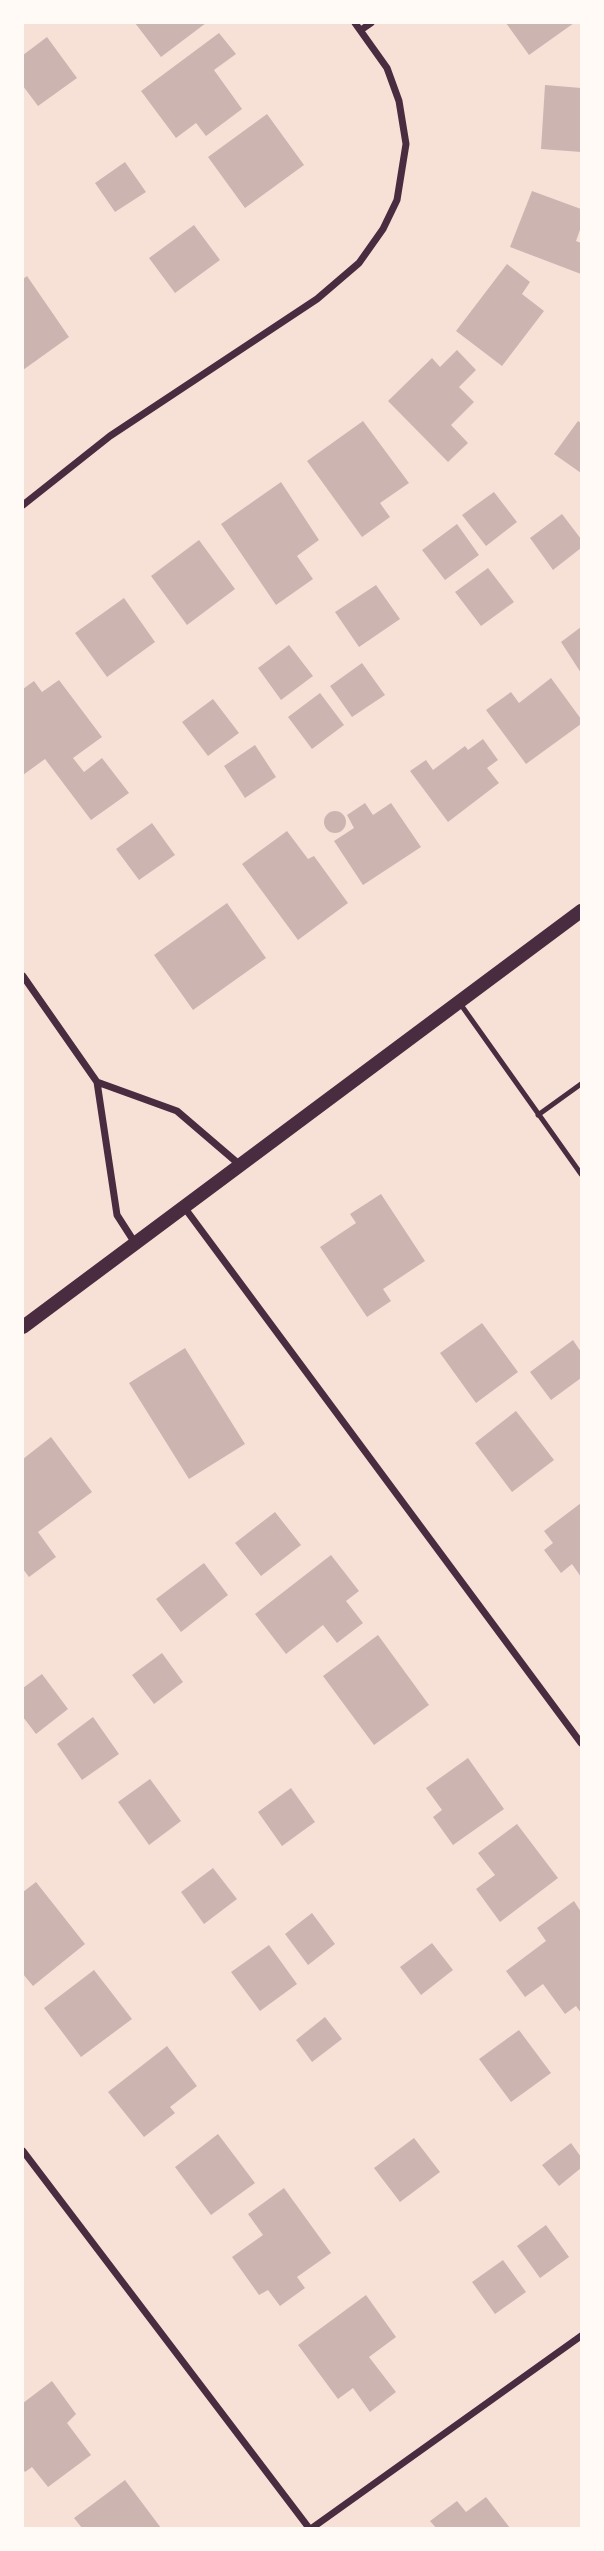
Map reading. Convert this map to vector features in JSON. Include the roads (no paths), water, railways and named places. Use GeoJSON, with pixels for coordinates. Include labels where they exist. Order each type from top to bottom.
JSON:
{"type":"FeatureCollection","features":[{"type":"Feature","properties":{"kind":"main road"},"geometry":{"type":"LineString","coordinates":[[23,1327],[581,911]]}},
{"type":"Feature","properties":{"kind":"street"},"geometry":{"type":"LineString","coordinates":[[23,505],[110,436],[317,299],[359,263],[383,229],[397,200],[406,144],[400,102],[387,68],[355,23]]}},
{"type":"Feature","properties":{"kind":"street"},"geometry":{"type":"LineString","coordinates":[[360,30],[371,23]]}},
{"type":"Feature","properties":{"kind":"street"},"geometry":{"type":"LineString","coordinates":[[23,976],[97,1082],[117,1215],[136,1243]]}},
{"type":"Feature","properties":{"kind":"street"},"geometry":{"type":"LineString","coordinates":[[97,1082],[177,1111],[240,1166]]}},
{"type":"Feature","properties":{"kind":"street"},"geometry":{"type":"LineString","coordinates":[[184,1207],[581,1742]]}},
{"type":"Feature","properties":{"kind":"street"},"geometry":{"type":"LineString","coordinates":[[23,2151],[310,2528],[581,2336]]}},
{"type":"Feature","properties":{"kind":"lane"},"geometry":{"type":"LineString","coordinates":[[459,1002],[581,1174]]}},
{"type":"Feature","properties":{"kind":"lane"},"geometry":{"type":"LineString","coordinates":[[538,1115],[581,1084]]}}]}
